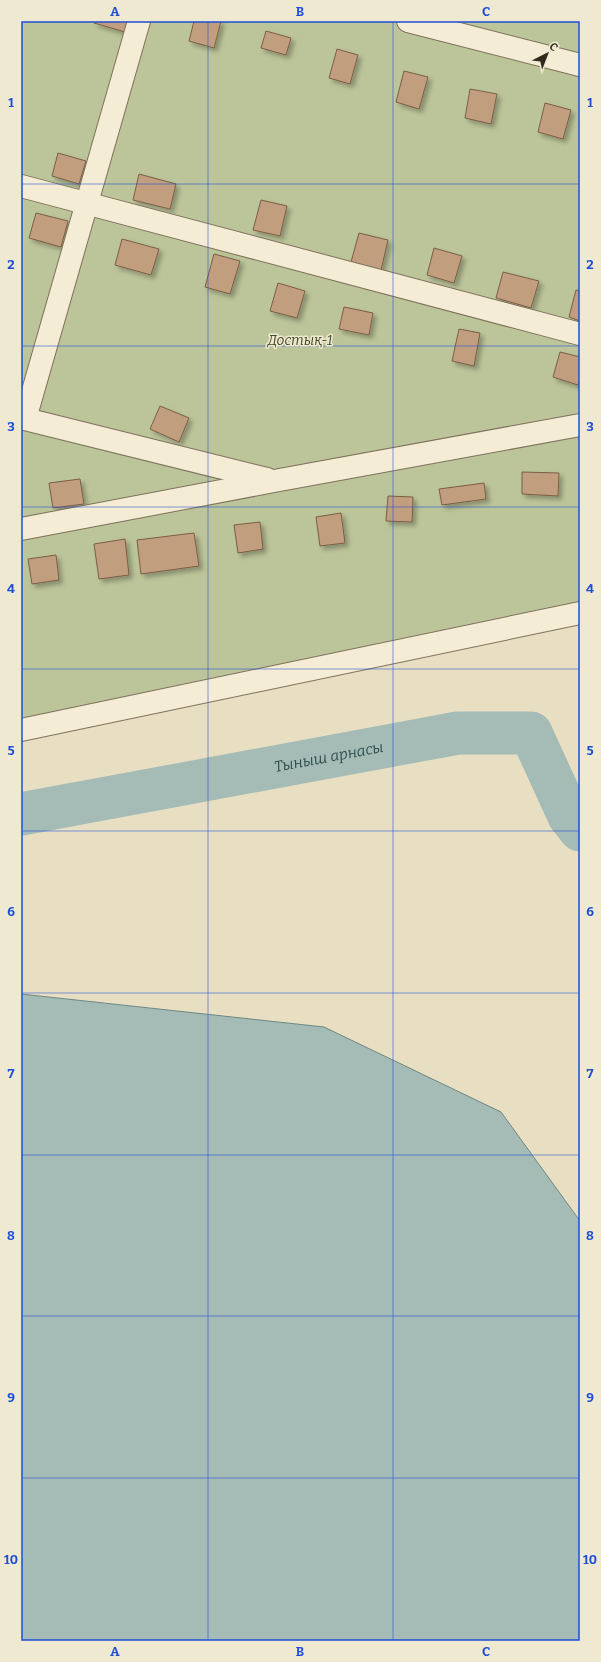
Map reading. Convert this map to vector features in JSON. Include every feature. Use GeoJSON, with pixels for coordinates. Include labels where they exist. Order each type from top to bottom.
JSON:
{"type":"FeatureCollection","features":[{"type":"Feature","properties":{"kind":"street"},"geometry":{"type":"LineString","coordinates":[[139,21],[23,419],[274,481]]}},
{"type":"Feature","properties":{"kind":"street"},"geometry":{"type":"LineString","coordinates":[[408,21],[482,30],[580,65]]}},
{"type":"Feature","properties":{"kind":"street"},"geometry":{"type":"LineString","coordinates":[[21,186],[580,334]]}},
{"type":"Feature","properties":{"kind":"street"},"geometry":{"type":"LineString","coordinates":[[21,529],[580,425]]}},
{"type":"Feature","properties":{"kind":"street"},"geometry":{"type":"LineString","coordinates":[[21,730],[580,613]]}},
{"type":"Feature","properties":{"kind":"green space","name":"Достық-1"},"geometry":{"type":"Polygon","coordinates":[[[21,21],[390,21],[580,71],[580,609],[21,720],[21,21]]]}},
{"type":"Feature","properties":{"kind":"green space"},"geometry":{"type":"Polygon","coordinates":[[[446,21],[580,21],[580,54],[446,21]]]}},
{"type":"Feature","properties":{"kind":"water"},"geometry":{"type":"Polygon","coordinates":[[[21,994],[324,1027],[501,1112],[580,1221],[580,1641],[21,1641],[21,994]]]}},
{"type":"Feature","properties":{"kind":"building"},"geometry":{"type":"Polygon","coordinates":[[[95,21],[136,21],[132,34],[94,23],[95,21]]]}},
{"type":"Feature","properties":{"kind":"building"},"geometry":{"type":"Polygon","coordinates":[[[194,21],[221,21],[214,48],[189,41],[194,21]]]}},
{"type":"Feature","properties":{"kind":"building"},"geometry":{"type":"Polygon","coordinates":[[[266,31],[291,38],[286,55],[261,48],[266,31]]]}},
{"type":"Feature","properties":{"kind":"building"},"geometry":{"type":"Polygon","coordinates":[[[337,49],[358,55],[350,84],[329,78],[337,49]]]}},
{"type":"Feature","properties":{"kind":"building"},"geometry":{"type":"Polygon","coordinates":[[[404,71],[428,77],[419,109],[396,102],[404,71]]]}},
{"type":"Feature","properties":{"kind":"building"},"geometry":{"type":"Polygon","coordinates":[[[470,89],[497,94],[491,124],[465,118],[470,89]]]}},
{"type":"Feature","properties":{"kind":"building"},"geometry":{"type":"Polygon","coordinates":[[[545,103],[571,110],[563,139],[538,132],[545,103]]]}},
{"type":"Feature","properties":{"kind":"building"},"geometry":{"type":"Polygon","coordinates":[[[58,153],[86,161],[79,184],[52,176],[58,153]]]}},
{"type":"Feature","properties":{"kind":"building"},"geometry":{"type":"Polygon","coordinates":[[[139,174],[176,184],[170,209],[133,200],[139,174]]]}},
{"type":"Feature","properties":{"kind":"building"},"geometry":{"type":"Polygon","coordinates":[[[261,200],[287,206],[280,236],[253,230],[261,200]]]}},
{"type":"Feature","properties":{"kind":"building"},"geometry":{"type":"Polygon","coordinates":[[[36,213],[68,221],[61,247],[29,238],[36,213]]]}},
{"type":"Feature","properties":{"kind":"building"},"geometry":{"type":"Polygon","coordinates":[[[359,233],[388,240],[381,270],[351,262],[359,233]]]}},
{"type":"Feature","properties":{"kind":"building"},"geometry":{"type":"Polygon","coordinates":[[[122,239],[159,249],[151,275],[115,265],[122,239]]]}},
{"type":"Feature","properties":{"kind":"building"},"geometry":{"type":"Polygon","coordinates":[[[434,248],[462,256],[454,283],[427,275],[434,248]]]}},
{"type":"Feature","properties":{"kind":"building"},"geometry":{"type":"Polygon","coordinates":[[[214,254],[240,261],[230,294],[205,287],[214,254]]]}},
{"type":"Feature","properties":{"kind":"building"},"geometry":{"type":"Polygon","coordinates":[[[503,272],[539,281],[531,308],[496,298],[503,272]]]}},
{"type":"Feature","properties":{"kind":"building"},"geometry":{"type":"Polygon","coordinates":[[[278,283],[305,291],[297,318],[270,311],[278,283]]]}},
{"type":"Feature","properties":{"kind":"building"},"geometry":{"type":"Polygon","coordinates":[[[576,290],[580,291],[580,321],[569,317],[576,290]]]}},
{"type":"Feature","properties":{"kind":"building"},"geometry":{"type":"Polygon","coordinates":[[[344,307],[373,313],[369,335],[339,329],[344,307]]]}},
{"type":"Feature","properties":{"kind":"building"},"geometry":{"type":"Polygon","coordinates":[[[459,329],[480,333],[474,366],[452,361],[459,329]]]}},
{"type":"Feature","properties":{"kind":"building"},"geometry":{"type":"Polygon","coordinates":[[[560,352],[580,357],[580,379],[578,385],[553,377],[560,352]]]}},
{"type":"Feature","properties":{"kind":"building"},"geometry":{"type":"Polygon","coordinates":[[[160,406],[189,418],[179,442],[150,429],[160,406]]]}},
{"type":"Feature","properties":{"kind":"building"},"geometry":{"type":"Polygon","coordinates":[[[522,472],[559,473],[558,496],[522,494],[522,472]]]}},
{"type":"Feature","properties":{"kind":"building"},"geometry":{"type":"Polygon","coordinates":[[[80,479],[84,504],[53,508],[49,483],[80,479]]]}},
{"type":"Feature","properties":{"kind":"building"},"geometry":{"type":"Polygon","coordinates":[[[484,483],[486,499],[442,505],[439,489],[484,483]]]}},
{"type":"Feature","properties":{"kind":"building"},"geometry":{"type":"Polygon","coordinates":[[[388,496],[413,497],[412,522],[386,521],[388,496]]]}},
{"type":"Feature","properties":{"kind":"building"},"geometry":{"type":"Polygon","coordinates":[[[341,513],[345,543],[320,546],[316,517],[341,513]]]}},
{"type":"Feature","properties":{"kind":"building"},"geometry":{"type":"Polygon","coordinates":[[[260,522],[263,549],[238,553],[234,525],[260,522]]]}},
{"type":"Feature","properties":{"kind":"building"},"geometry":{"type":"Polygon","coordinates":[[[194,533],[199,566],[141,574],[137,540],[194,533]]]}},
{"type":"Feature","properties":{"kind":"building"},"geometry":{"type":"Polygon","coordinates":[[[125,539],[129,575],[99,579],[94,544],[125,539]]]}},
{"type":"Feature","properties":{"kind":"building"},"geometry":{"type":"Polygon","coordinates":[[[56,555],[59,580],[32,584],[28,559],[56,555]]]}},
{"type":"Feature","properties":{"kind":"waterway","name":"Тыныш арнасы"},"geometry":{"type":"LineString","coordinates":[[21,814],[458,733],[531,733],[569,816],[580,830]]}}]}
